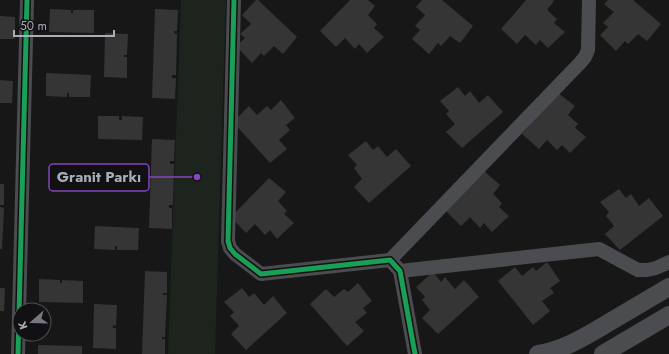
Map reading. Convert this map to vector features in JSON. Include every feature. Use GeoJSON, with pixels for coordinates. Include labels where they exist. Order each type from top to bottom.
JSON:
{"type":"FeatureCollection","features":[{"type":"Feature","properties":{"kind":"street"},"geometry":{"type":"LineString","coordinates":[[18,354],[27,0]]}},
{"type":"Feature","properties":{"kind":"street"},"geometry":{"type":"LineString","coordinates":[[234,0],[228,241],[234,254],[261,274],[390,260],[580,64],[588,50],[589,0]]}},
{"type":"Feature","properties":{"kind":"street"},"geometry":{"type":"LineString","coordinates":[[400,270],[599,249],[638,270],[656,268],[669,262]]}},
{"type":"Feature","properties":{"kind":"street"},"geometry":{"type":"LineString","coordinates":[[390,260],[400,270],[415,354]]}},
{"type":"Feature","properties":{"kind":"street"},"geometry":{"type":"LineString","coordinates":[[538,354],[564,347],[669,287]]}},
{"type":"Feature","properties":{"kind":"street"},"geometry":{"type":"LineString","coordinates":[[592,332],[607,352],[669,315]]}},
{"type":"Feature","properties":{"kind":"street"},"geometry":{"type":"LineString","coordinates":[[592,332],[594,354]]}},
{"type":"Feature","properties":{"kind":"shaded area"},"geometry":{"type":"Polygon","coordinates":[[[181,0],[226,0],[215,354],[168,354],[181,0]]]}},
{"type":"Feature","properties":{"kind":"building"},"geometry":{"type":"Polygon","coordinates":[[[256,0],[258,0],[297,37],[283,54],[274,46],[264,56],[261,53],[252,63],[236,46],[245,38],[240,34],[251,24],[242,15],[256,0]]]}},
{"type":"Feature","properties":{"kind":"building"},"geometry":{"type":"Polygon","coordinates":[[[350,0],[368,0],[375,6],[368,15],[377,24],[374,28],[384,37],[367,53],[359,44],[355,49],[345,38],[336,47],[320,31],[350,0]]]}},
{"type":"Feature","properties":{"kind":"building"},"geometry":{"type":"Polygon","coordinates":[[[422,0],[442,0],[473,26],[460,43],[450,36],[441,46],[438,43],[429,54],[412,39],[420,30],[415,26],[425,15],[416,7],[422,0]]]}},
{"type":"Feature","properties":{"kind":"building"},"geometry":{"type":"Polygon","coordinates":[[[526,0],[554,1],[547,10],[557,19],[554,23],[565,32],[548,48],[540,40],[536,45],[525,35],[517,44],[501,29],[526,0]]]}},
{"type":"Feature","properties":{"kind":"building"},"geometry":{"type":"Polygon","coordinates":[[[608,0],[633,0],[661,24],[647,41],[638,34],[628,44],[625,41],[616,51],[600,35],[608,27],[603,23],[614,12],[604,4],[608,0]]]}},
{"type":"Feature","properties":{"kind":"building"},"geometry":{"type":"Polygon","coordinates":[[[50,9],[71,10],[71,13],[73,13],[73,10],[94,10],[94,33],[49,32],[50,9]]]}},
{"type":"Feature","properties":{"kind":"building"},"geometry":{"type":"Polygon","coordinates":[[[155,9],[178,10],[177,31],[174,31],[174,33],[177,34],[176,75],[172,75],[172,78],[176,78],[175,99],[152,98],[155,9]]]}},
{"type":"Feature","properties":{"kind":"building"},"geometry":{"type":"Polygon","coordinates":[[[0,16],[15,17],[15,39],[0,39],[0,16]]]}},
{"type":"Feature","properties":{"kind":"building"},"geometry":{"type":"Polygon","coordinates":[[[105,33],[128,34],[127,55],[124,55],[124,57],[127,57],[127,78],[104,77],[105,33]]]}},
{"type":"Feature","properties":{"kind":"building"},"geometry":{"type":"Polygon","coordinates":[[[46,73],[91,75],[90,97],[69,97],[69,93],[67,93],[67,97],[46,96],[46,73]]]}},
{"type":"Feature","properties":{"kind":"building"},"geometry":{"type":"Polygon","coordinates":[[[0,80],[13,81],[12,103],[0,103],[0,80]]]}},
{"type":"Feature","properties":{"kind":"building"},"geometry":{"type":"Polygon","coordinates":[[[458,87],[465,96],[470,91],[479,103],[488,95],[503,112],[462,148],[446,132],[455,124],[446,114],[449,111],[440,101],[458,87]]]}},
{"type":"Feature","properties":{"kind":"building"},"geometry":{"type":"Polygon","coordinates":[[[558,93],[575,106],[568,115],[578,124],[575,128],[586,137],[570,153],[562,145],[557,150],[547,140],[539,149],[522,134],[558,93]]]}},
{"type":"Feature","properties":{"kind":"building"},"geometry":{"type":"Polygon","coordinates":[[[281,100],[295,118],[286,125],[290,130],[279,140],[287,149],[270,163],[233,122],[249,106],[257,115],[267,106],[271,110],[281,100]]]}},
{"type":"Feature","properties":{"kind":"building"},"geometry":{"type":"Polygon","coordinates":[[[98,116],[119,116],[119,120],[122,120],[122,116],[143,117],[142,140],[98,139],[98,116]]]}},
{"type":"Feature","properties":{"kind":"building"},"geometry":{"type":"Polygon","coordinates":[[[152,139],[175,140],[174,161],[170,161],[170,164],[174,164],[173,205],[169,205],[169,208],[172,208],[172,229],[149,228],[152,139]]]}},
{"type":"Feature","properties":{"kind":"building"},"geometry":{"type":"Polygon","coordinates":[[[366,141],[373,150],[378,146],[387,157],[396,149],[411,166],[369,203],[354,187],[362,179],[354,168],[357,165],[348,155],[366,141]]]}},
{"type":"Feature","properties":{"kind":"building"},"geometry":{"type":"Polygon","coordinates":[[[483,170],[500,185],[493,194],[502,203],[499,207],[509,216],[492,232],[484,223],[480,228],[470,217],[461,226],[445,210],[483,170]]]}},
{"type":"Feature","properties":{"kind":"building"},"geometry":{"type":"Polygon","coordinates":[[[269,178],[286,192],[278,201],[287,211],[284,214],[294,223],[277,239],[270,230],[265,235],[255,224],[246,233],[231,217],[269,178]]]}},
{"type":"Feature","properties":{"kind":"building"},"geometry":{"type":"Polygon","coordinates":[[[0,184],[4,184],[4,205],[0,205],[0,184]]]}},
{"type":"Feature","properties":{"kind":"building"},"geometry":{"type":"Polygon","coordinates":[[[619,189],[626,198],[631,194],[639,206],[649,198],[663,216],[620,250],[605,234],[614,226],[606,216],[609,212],[600,202],[619,189]]]}},
{"type":"Feature","properties":{"kind":"building"},"geometry":{"type":"Polygon","coordinates":[[[0,207],[4,208],[2,249],[0,249],[0,207]]]}},
{"type":"Feature","properties":{"kind":"building"},"geometry":{"type":"Polygon","coordinates":[[[95,226],[139,228],[138,250],[117,250],[117,246],[115,246],[115,250],[94,249],[95,226]]]}},
{"type":"Feature","properties":{"kind":"building"},"geometry":{"type":"Polygon","coordinates":[[[547,262],[560,281],[550,288],[554,293],[542,301],[550,311],[533,325],[498,281],[515,267],[522,276],[533,267],[536,271],[547,262]]]}},
{"type":"Feature","properties":{"kind":"building"},"geometry":{"type":"Polygon","coordinates":[[[145,271],[167,272],[167,293],[163,293],[163,295],[167,295],[165,337],[162,337],[162,339],[165,339],[165,354],[142,354],[145,271]]]}},
{"type":"Feature","properties":{"kind":"building"},"geometry":{"type":"Polygon","coordinates":[[[433,272],[441,282],[445,277],[455,289],[464,280],[479,297],[438,334],[422,318],[430,310],[422,300],[425,297],[416,287],[433,272]]]}},
{"type":"Feature","properties":{"kind":"building"},"geometry":{"type":"Polygon","coordinates":[[[39,279],[60,280],[60,283],[62,283],[62,280],[83,281],[83,303],[39,302],[39,279]]]}},
{"type":"Feature","properties":{"kind":"building"},"geometry":{"type":"Polygon","coordinates":[[[358,283],[372,301],[363,308],[367,313],[355,322],[364,331],[347,346],[310,304],[326,289],[334,297],[344,289],[348,292],[358,283]]]}},
{"type":"Feature","properties":{"kind":"building"},"geometry":{"type":"Polygon","coordinates":[[[0,288],[5,288],[4,311],[0,311],[0,288]]]}},
{"type":"Feature","properties":{"kind":"building"},"geometry":{"type":"Polygon","coordinates":[[[242,288],[249,297],[254,293],[264,305],[273,296],[287,313],[246,350],[231,334],[239,326],[230,316],[234,312],[224,302],[242,288]]]}},
{"type":"Feature","properties":{"kind":"building"},"geometry":{"type":"Polygon","coordinates":[[[94,304],[117,305],[116,326],[113,325],[113,328],[116,328],[116,349],[93,348],[94,304]]]}},
{"type":"Feature","properties":{"kind":"building"},"geometry":{"type":"Polygon","coordinates":[[[38,345],[82,346],[82,354],[38,354],[38,345]]]}},
{"type":"Feature","properties":{"kind":"cycle path"},"geometry":{"type":"LineString","coordinates":[[18,354],[27,0]]}},
{"type":"Feature","properties":{"kind":"cycle path"},"geometry":{"type":"LineString","coordinates":[[234,0],[228,241],[230,248],[235,254],[261,274],[390,260],[400,271],[415,354]]}},
{"type":"Feature","properties":{"kind":"place","name":"Granit Parkı"},"geometry":{"type":"Point","coordinates":[197,177]}}]}
